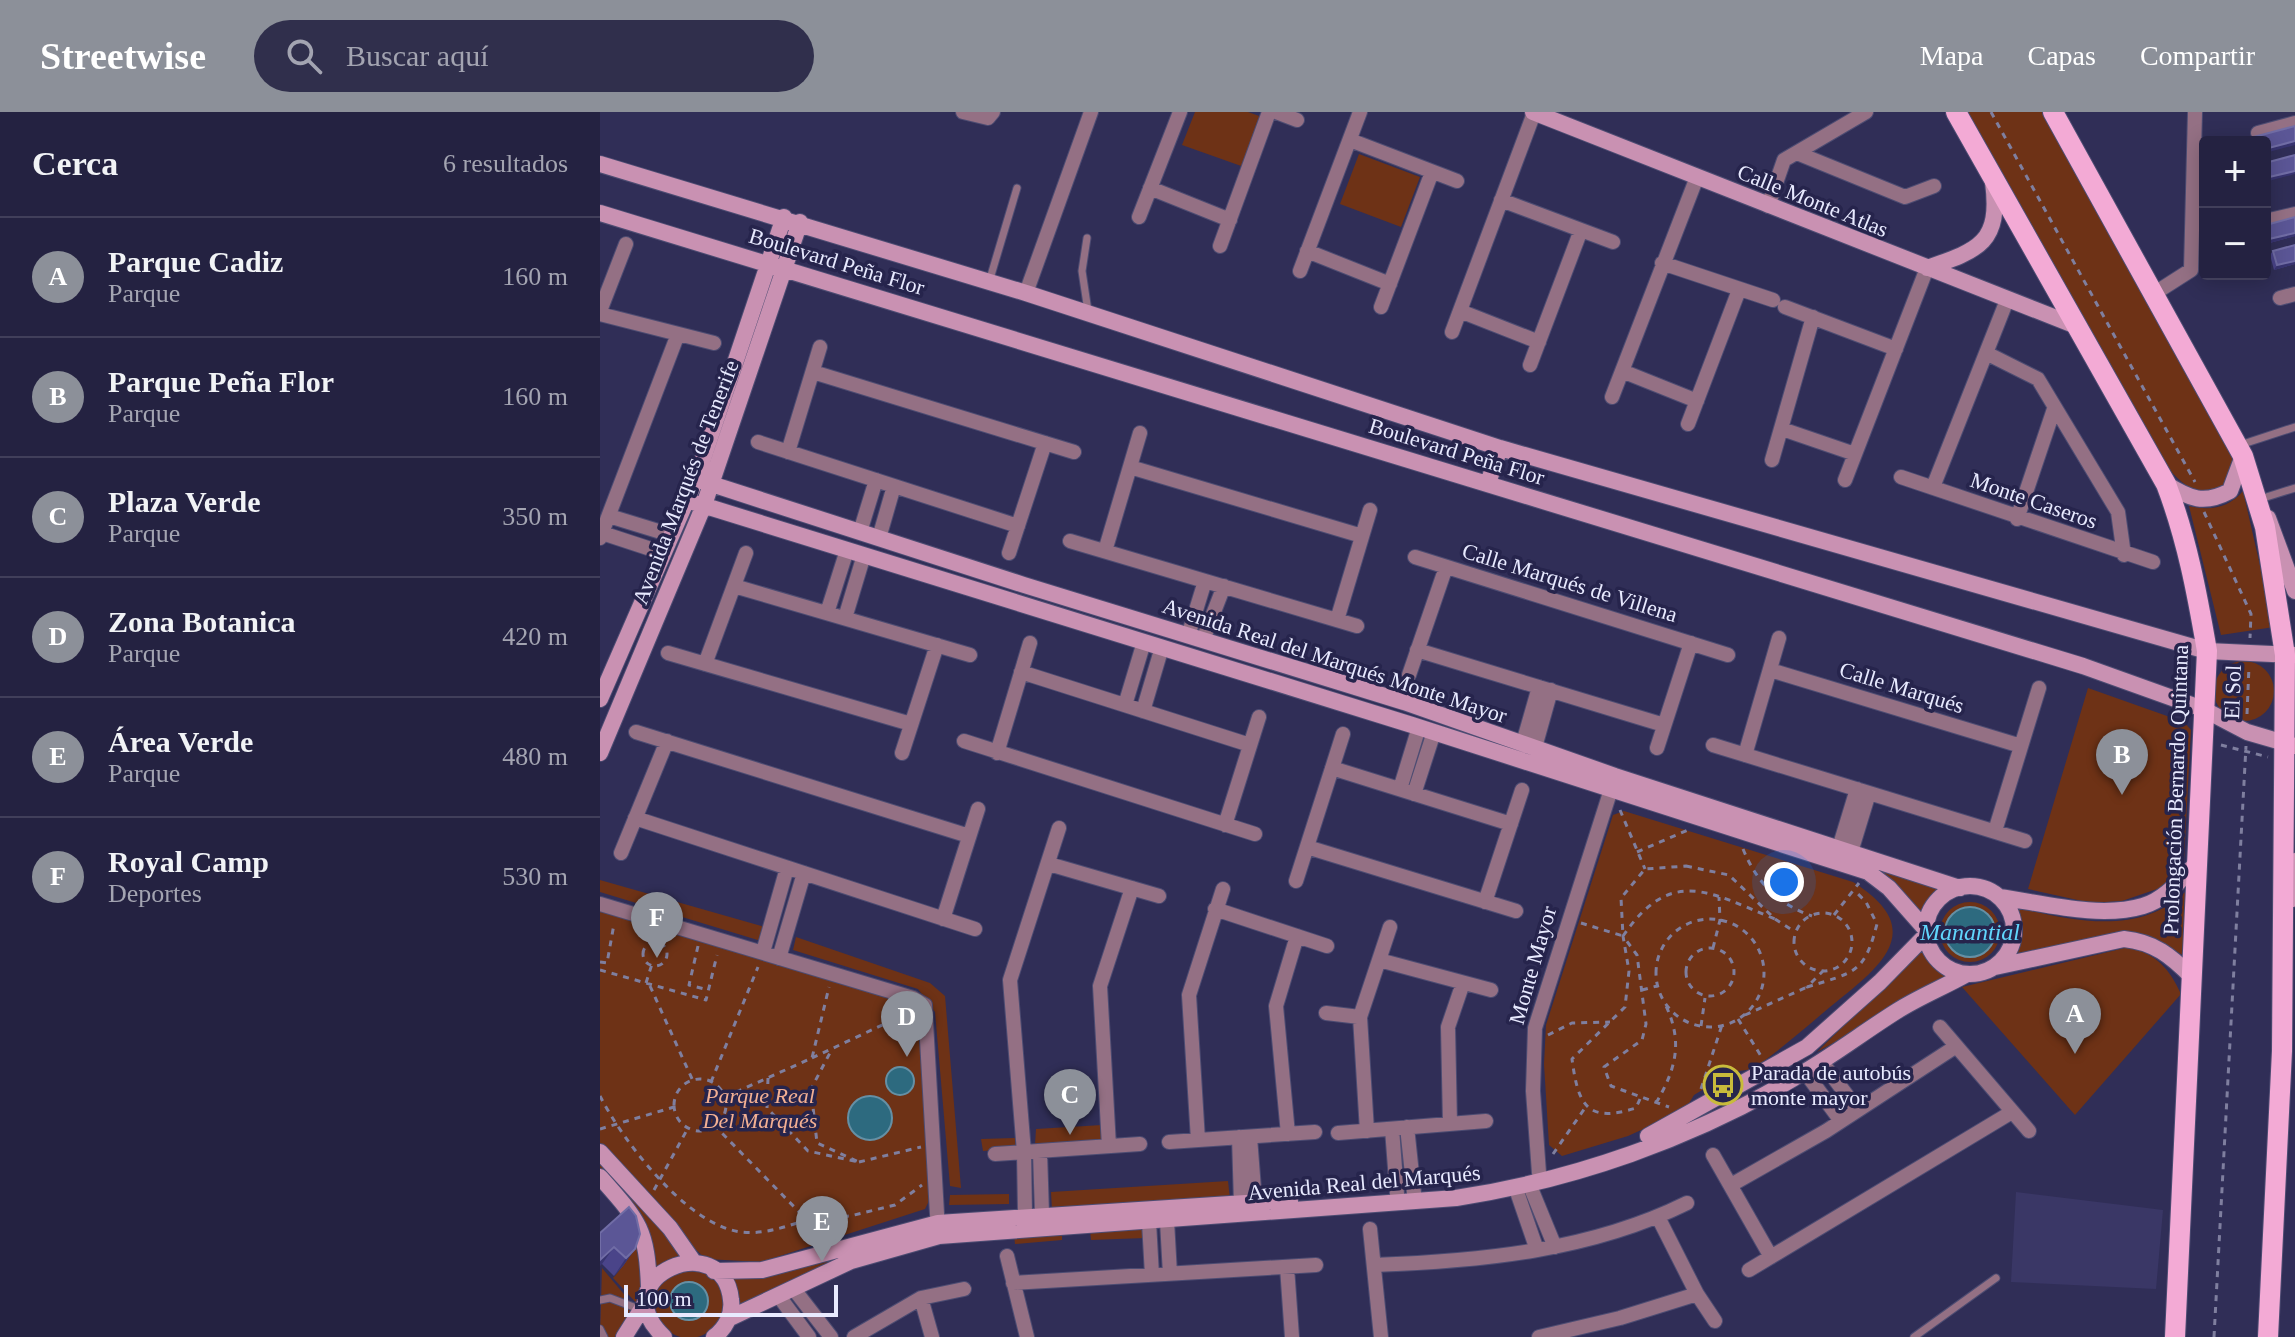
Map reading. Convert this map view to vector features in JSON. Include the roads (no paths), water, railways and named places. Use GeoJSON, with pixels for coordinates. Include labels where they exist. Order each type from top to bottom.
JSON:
{"type":"FeatureCollection","features":[{"type":"Feature","properties":{"kind":"main road","name":"Prolongación Bernardo Quintana"},"geometry":{"type":"LineString","coordinates":[[1956,112],[2166,484],[2186,537],[2207,651],[2175,1337]]}},
{"type":"Feature","properties":{"kind":"main road"},"geometry":{"type":"LineString","coordinates":[[2053,112],[2240,451],[2258,501],[2290,655],[2284,943],[2288,1077],[2268,1337]]}},
{"type":"Feature","properties":{"kind":"street"},"geometry":{"type":"LineString","coordinates":[[963,112],[980,118],[988,118],[993,112]]}},
{"type":"Feature","properties":{"kind":"street"},"geometry":{"type":"LineString","coordinates":[[1026,293],[1091,112]]}},
{"type":"Feature","properties":{"kind":"street"},"geometry":{"type":"LineString","coordinates":[[1139,217],[1180,112]]}},
{"type":"Feature","properties":{"kind":"street"},"geometry":{"type":"LineString","coordinates":[[1220,246],[1269,112]]}},
{"type":"Feature","properties":{"kind":"street"},"geometry":{"type":"LineString","coordinates":[[1276,112],[1297,120]]}},
{"type":"Feature","properties":{"kind":"street"},"geometry":{"type":"LineString","coordinates":[[1300,271],[1360,112]]}},
{"type":"Feature","properties":{"kind":"street"},"geometry":{"type":"LineString","coordinates":[[1452,332],[1533,112]]}},
{"type":"Feature","properties":{"kind":"street","name":"Calle Monte Atlas"},"geometry":{"type":"LineString","coordinates":[[1533,112],[2079,327]]}},
{"type":"Feature","properties":{"kind":"street"},"geometry":{"type":"LineString","coordinates":[[1768,206],[1784,160],[1866,112]]}},
{"type":"Feature","properties":{"kind":"street"},"geometry":{"type":"LineString","coordinates":[[2155,293],[2191,270],[2195,112]]}},
{"type":"Feature","properties":{"kind":"street"},"geometry":{"type":"LineString","coordinates":[[2258,133],[2295,123]]}},
{"type":"Feature","properties":{"kind":"street"},"geometry":{"type":"LineString","coordinates":[[1350,140],[1457,181]]}},
{"type":"Feature","properties":{"kind":"street"},"geometry":{"type":"LineString","coordinates":[[1797,153],[1905,197],[1912,198],[1934,186]]}},
{"type":"Feature","properties":{"kind":"street","name":"Boulevard Peña Flor"},"geometry":{"type":"LineString","coordinates":[[600,164],[1026,293],[1500,448],[2207,651],[2290,655]]}},
{"type":"Feature","properties":{"kind":"street"},"geometry":{"type":"LineString","coordinates":[[1381,307],[1432,172]]}},
{"type":"Feature","properties":{"kind":"street"},"geometry":{"type":"LineString","coordinates":[[1845,480],[1927,268],[1975,250],[1993,231],[1997,207],[1993,176]]}},
{"type":"Feature","properties":{"kind":"street"},"geometry":{"type":"LineString","coordinates":[[1612,397],[1697,177]]}},
{"type":"Feature","properties":{"kind":"street"},"geometry":{"type":"LineString","coordinates":[[1150,188],[1230,220]]}},
{"type":"Feature","properties":{"kind":"street"},"geometry":{"type":"LineString","coordinates":[[1501,200],[1613,242]]}},
{"type":"Feature","properties":{"kind":"street","name":"Boulevard Peña Flor"},"geometry":{"type":"LineString","coordinates":[[600,213],[2083,666],[2203,709],[2287,749]]}},
{"type":"Feature","properties":{"kind":"street"},"geometry":{"type":"LineString","coordinates":[[2271,220],[2295,214]]}},
{"type":"Feature","properties":{"kind":"street","name":"Avenida Marqués de Tenerife"},"geometry":{"type":"LineString","coordinates":[[600,753],[704,505],[704,481],[769,263],[792,220]]}},
{"type":"Feature","properties":{"kind":"street","name":"Avenida Marqués de Tenerife"},"geometry":{"type":"LineString","coordinates":[[600,699],[686,500],[704,481],[785,268],[792,220]]}},
{"type":"Feature","properties":{"kind":"street"},"geometry":{"type":"LineString","coordinates":[[1530,365],[1581,230]]}},
{"type":"Feature","properties":{"kind":"street"},"geometry":{"type":"LineString","coordinates":[[626,244],[600,312],[714,343]]}},
{"type":"Feature","properties":{"kind":"street"},"geometry":{"type":"LineString","coordinates":[[1307,251],[1390,284]]}},
{"type":"Feature","properties":{"kind":"street"},"geometry":{"type":"LineString","coordinates":[[1662,263],[1896,349]]}},
{"type":"Feature","properties":{"kind":"street"},"geometry":{"type":"LineString","coordinates":[[1688,424],[1739,290]]}},
{"type":"Feature","properties":{"kind":"street"},"geometry":{"type":"LineString","coordinates":[[1933,487],[2007,300]]}},
{"type":"Feature","properties":{"kind":"street"},"geometry":{"type":"LineString","coordinates":[[1460,311],[1539,342]]}},
{"type":"Feature","properties":{"kind":"street"},"geometry":{"type":"LineString","coordinates":[[1772,460],[1813,317]]}},
{"type":"Feature","properties":{"kind":"street"},"geometry":{"type":"LineString","coordinates":[[663,553],[601,536],[678,334]]}},
{"type":"Feature","properties":{"kind":"street"},"geometry":{"type":"LineString","coordinates":[[788,452],[820,347]]}},
{"type":"Feature","properties":{"kind":"street"},"geometry":{"type":"LineString","coordinates":[[1988,354],[2038,379],[2118,512],[2124,555]]}},
{"type":"Feature","properties":{"kind":"street"},"geometry":{"type":"LineString","coordinates":[[1622,371],[1697,401]]}},
{"type":"Feature","properties":{"kind":"street"},"geometry":{"type":"LineString","coordinates":[[813,372],[1074,452]]}},
{"type":"Feature","properties":{"kind":"street"},"geometry":{"type":"LineString","coordinates":[[2017,519],[2054,409]]}},
{"type":"Feature","properties":{"kind":"street"},"geometry":{"type":"LineString","coordinates":[[1782,429],[1855,454]]}},
{"type":"Feature","properties":{"kind":"street"},"geometry":{"type":"LineString","coordinates":[[1105,551],[1140,433]]}},
{"type":"Feature","properties":{"kind":"street"},"geometry":{"type":"LineString","coordinates":[[758,442],[1018,526]]}},
{"type":"Feature","properties":{"kind":"street"},"geometry":{"type":"LineString","coordinates":[[1009,553],[1045,443]]}},
{"type":"Feature","properties":{"kind":"street"},"geometry":{"type":"LineString","coordinates":[[1488,483],[1500,448]]}},
{"type":"Feature","properties":{"kind":"street"},"geometry":{"type":"LineString","coordinates":[[2166,484],[2202,502],[2230,491],[2240,451]]}},
{"type":"Feature","properties":{"kind":"street"},"geometry":{"type":"LineString","coordinates":[[1130,467],[1362,536]]}},
{"type":"Feature","properties":{"kind":"street","name":"Monte Caseros"},"geometry":{"type":"LineString","coordinates":[[1901,477],[2017,519],[2153,562]]}},
{"type":"Feature","properties":{"kind":"street"},"geometry":{"type":"LineString","coordinates":[[860,532],[876,480]]}},
{"type":"Feature","properties":{"kind":"street","name":"Avenida Real del Marqués Monte Mayor"},"geometry":{"type":"LineString","coordinates":[[704,481],[1024,585],[1404,702],[1529,745],[1705,819],[1868,872],[1889,888],[1927,932]]}},
{"type":"Feature","properties":{"kind":"street"},"geometry":{"type":"LineString","coordinates":[[879,538],[894,486]]}},
{"type":"Feature","properties":{"kind":"street","name":"Avenida Real del Marqués Monte Mayor"},"geometry":{"type":"LineString","coordinates":[[686,500],[1427,730],[1845,850],[1960,888]]}},
{"type":"Feature","properties":{"kind":"street"},"geometry":{"type":"LineString","coordinates":[[2258,501],[2272,524],[2295,591]]}},
{"type":"Feature","properties":{"kind":"street"},"geometry":{"type":"LineString","coordinates":[[1337,620],[1370,510]]}},
{"type":"Feature","properties":{"kind":"street"},"geometry":{"type":"LineString","coordinates":[[609,516],[671,535]]}},
{"type":"Feature","properties":{"kind":"street"},"geometry":{"type":"LineString","coordinates":[[1070,541],[1357,626]]}},
{"type":"Feature","properties":{"kind":"street"},"geometry":{"type":"LineString","coordinates":[[827,613],[847,550]]}},
{"type":"Feature","properties":{"kind":"street"},"geometry":{"type":"LineString","coordinates":[[705,664],[746,553]]}},
{"type":"Feature","properties":{"kind":"street"},"geometry":{"type":"LineString","coordinates":[[845,618],[864,555]]}},
{"type":"Feature","properties":{"kind":"street"},"geometry":{"type":"LineString","coordinates":[[1415,557],[1446,567]]}},
{"type":"Feature","properties":{"kind":"street","name":"Calle Marqués de Villena"},"geometry":{"type":"LineString","coordinates":[[1409,675],[1446,567],[1691,643],[1657,748]]}},
{"type":"Feature","properties":{"kind":"street"},"geometry":{"type":"LineString","coordinates":[[1196,638],[1205,581]]}},
{"type":"Feature","properties":{"kind":"street"},"geometry":{"type":"LineString","coordinates":[[1017,602],[1024,585]]}},
{"type":"Feature","properties":{"kind":"street"},"geometry":{"type":"LineString","coordinates":[[734,586],[970,655]]}},
{"type":"Feature","properties":{"kind":"street"},"geometry":{"type":"LineString","coordinates":[[1196,638],[1224,586]]}},
{"type":"Feature","properties":{"kind":"street"},"geometry":{"type":"LineString","coordinates":[[1745,755],[1779,638]]}},
{"type":"Feature","properties":{"kind":"street"},"geometry":{"type":"LineString","coordinates":[[1125,705],[1144,642]]}},
{"type":"Feature","properties":{"kind":"street"},"geometry":{"type":"LineString","coordinates":[[997,753],[1030,643]]}},
{"type":"Feature","properties":{"kind":"street"},"geometry":{"type":"LineString","coordinates":[[1691,643],[1728,655]]}},
{"type":"Feature","properties":{"kind":"street"},"geometry":{"type":"LineString","coordinates":[[902,753],[937,645]]}},
{"type":"Feature","properties":{"kind":"street"},"geometry":{"type":"LineString","coordinates":[[1143,711],[1162,647]]}},
{"type":"Feature","properties":{"kind":"street"},"geometry":{"type":"LineString","coordinates":[[1417,650],[1664,725]]}},
{"type":"Feature","properties":{"kind":"street"},"geometry":{"type":"LineString","coordinates":[[668,653],[911,724]]}},
{"type":"Feature","properties":{"kind":"street","name":"Calle Marqués"},"geometry":{"type":"LineString","coordinates":[[1770,670],[2021,746]]}},
{"type":"Feature","properties":{"kind":"street"},"geometry":{"type":"LineString","coordinates":[[1021,672],[1250,745]]}},
{"type":"Feature","properties":{"kind":"street"},"geometry":{"type":"LineString","coordinates":[[1529,745],[1545,688]]}},
{"type":"Feature","properties":{"kind":"street"},"geometry":{"type":"LineString","coordinates":[[1995,831],[2039,688]]}},
{"type":"Feature","properties":{"kind":"street"},"geometry":{"type":"LineString","coordinates":[[1225,825],[1259,717]]}},
{"type":"Feature","properties":{"kind":"street"},"geometry":{"type":"LineString","coordinates":[[1407,791],[1427,730]]}},
{"type":"Feature","properties":{"kind":"street"},"geometry":{"type":"LineString","coordinates":[[636,732],[969,836]]}},
{"type":"Feature","properties":{"kind":"street"},"geometry":{"type":"LineString","coordinates":[[1296,881],[1343,734]]}},
{"type":"Feature","properties":{"kind":"street"},"geometry":{"type":"LineString","coordinates":[[621,853],[667,741]]}},
{"type":"Feature","properties":{"kind":"street"},"geometry":{"type":"LineString","coordinates":[[964,741],[1255,834]]}},
{"type":"Feature","properties":{"kind":"street"},"geometry":{"type":"LineString","coordinates":[[1713,745],[2025,841]]}},
{"type":"Feature","properties":{"kind":"street"},"geometry":{"type":"LineString","coordinates":[[1332,768],[1511,824]]}},
{"type":"Feature","properties":{"kind":"street","name":"Monte Mayor"},"geometry":{"type":"LineString","coordinates":[[1528,1183],[1533,1048],[1540,1004],[1613,782]]}},
{"type":"Feature","properties":{"kind":"street"},"geometry":{"type":"LineString","coordinates":[[1485,902],[1522,790]]}},
{"type":"Feature","properties":{"kind":"street"},"geometry":{"type":"LineString","coordinates":[[1845,850],[1863,791]]}},
{"type":"Feature","properties":{"kind":"street"},"geometry":{"type":"LineString","coordinates":[[943,919],[978,809]]}},
{"type":"Feature","properties":{"kind":"street"},"geometry":{"type":"LineString","coordinates":[[635,818],[975,929]]}},
{"type":"Feature","properties":{"kind":"street"},"geometry":{"type":"LineString","coordinates":[[1034,1215],[1024,1152],[1010,980],[1059,828]]}},
{"type":"Feature","properties":{"kind":"street"},"geometry":{"type":"LineString","coordinates":[[1307,847],[1516,911]]}},
{"type":"Feature","properties":{"kind":"street"},"geometry":{"type":"LineString","coordinates":[[2284,943],[2290,929],[2295,861]]}},
{"type":"Feature","properties":{"kind":"street"},"geometry":{"type":"LineString","coordinates":[[2192,977],[2163,951],[2143,941],[2124,939],[1967,974],[1944,965],[1929,946],[1927,932],[1931,910],[1939,900],[1960,888],[1974,886],[1999,897],[2105,910],[2145,906],[2169,892],[2197,863]]}},
{"type":"Feature","properties":{"kind":"street"},"geometry":{"type":"LineString","coordinates":[[1049,864],[1159,896]]}},
{"type":"Feature","properties":{"kind":"street"},"geometry":{"type":"LineString","coordinates":[[763,952],[787,868]]}},
{"type":"Feature","properties":{"kind":"street"},"geometry":{"type":"LineString","coordinates":[[779,958],[804,873]]}},
{"type":"Feature","properties":{"kind":"street"},"geometry":{"type":"LineString","coordinates":[[1109,1146],[1100,986],[1132,888]]}},
{"type":"Feature","properties":{"kind":"street"},"geometry":{"type":"LineString","coordinates":[[1198,1140],[1189,995],[1223,889]]}},
{"type":"Feature","properties":{"kind":"street"},"geometry":{"type":"LineString","coordinates":[[1993,967],[2011,947],[2014,933],[2008,907],[1999,897]]}},
{"type":"Feature","properties":{"kind":"street"},"geometry":{"type":"LineString","coordinates":[[600,904],[720,945],[763,952],[925,1005],[938,1229]]}},
{"type":"Feature","properties":{"kind":"street"},"geometry":{"type":"LineString","coordinates":[[1215,909],[1327,946]]}},
{"type":"Feature","properties":{"kind":"street"},"geometry":{"type":"LineString","coordinates":[[1367,1131],[1360,1017],[1390,927]]}},
{"type":"Feature","properties":{"kind":"street","name":"Avenida Real del Marqués"},"geometry":{"type":"LineString","coordinates":[[714,1271],[762,1270],[938,1229],[1034,1215],[1528,1183],[1617,1151],[1693,1114],[1807,1047],[1880,982],[1927,932]]}},
{"type":"Feature","properties":{"kind":"street"},"geometry":{"type":"LineString","coordinates":[[1288,1134],[1276,1006],[1297,936]]}},
{"type":"Feature","properties":{"kind":"street"},"geometry":{"type":"LineString","coordinates":[[1379,960],[1491,990]]}},
{"type":"Feature","properties":{"kind":"street","name":"Avenida Real del Marqués"},"geometry":{"type":"LineString","coordinates":[[730,1318],[873,1253],[938,1229],[1167,1221],[1456,1198],[1616,1160],[1734,1111],[1805,1072],[1900,1009],[1967,974]]}},
{"type":"Feature","properties":{"kind":"street"},"geometry":{"type":"LineString","coordinates":[[1450,1124],[1448,1027],[1463,983]]}},
{"type":"Feature","properties":{"kind":"street"},"geometry":{"type":"LineString","coordinates":[[1326,1013],[1360,1017]]}},
{"type":"Feature","properties":{"kind":"street"},"geometry":{"type":"LineString","coordinates":[[1940,1027],[2029,1131]]}},
{"type":"Feature","properties":{"kind":"street"},"geometry":{"type":"LineString","coordinates":[[1731,1185],[1841,1121],[1955,1047]]}},
{"type":"Feature","properties":{"kind":"street"},"geometry":{"type":"LineString","coordinates":[[1821,1061],[1858,1110]]}},
{"type":"Feature","properties":{"kind":"street"},"geometry":{"type":"LineString","coordinates":[[1805,1072],[1841,1121]]}},
{"type":"Feature","properties":{"kind":"street"},"geometry":{"type":"LineString","coordinates":[[1749,1270],[2012,1112]]}},
{"type":"Feature","properties":{"kind":"street"},"geometry":{"type":"LineString","coordinates":[[1338,1133],[1486,1121]]}},
{"type":"Feature","properties":{"kind":"street"},"geometry":{"type":"LineString","coordinates":[[1405,1193],[1407,1127]]}},
{"type":"Feature","properties":{"kind":"street"},"geometry":{"type":"LineString","coordinates":[[1392,1129],[1405,1193]]}},
{"type":"Feature","properties":{"kind":"street"},"geometry":{"type":"LineString","coordinates":[[1169,1142],[1315,1132]]}},
{"type":"Feature","properties":{"kind":"street"},"geometry":{"type":"LineString","coordinates":[[1245,1137],[1248,1203]]}},
{"type":"Feature","properties":{"kind":"street"},"geometry":{"type":"LineString","coordinates":[[995,1154],[1140,1144]]}},
{"type":"Feature","properties":{"kind":"street"},"geometry":{"type":"LineString","coordinates":[[600,1152],[693,1261],[714,1271],[726,1282],[731,1295],[730,1318],[714,1337]]}},
{"type":"Feature","properties":{"kind":"street"},"geometry":{"type":"LineString","coordinates":[[1034,1215],[1040,1152]]}},
{"type":"Feature","properties":{"kind":"street"},"geometry":{"type":"LineString","coordinates":[[1713,1155],[1771,1257]]}},
{"type":"Feature","properties":{"kind":"street"},"geometry":{"type":"LineString","coordinates":[[600,1177],[641,1229],[648,1246],[646,1300],[649,1316],[664,1337]]}},
{"type":"Feature","properties":{"kind":"street"},"geometry":{"type":"LineString","coordinates":[[1528,1183],[1555,1247]]}},
{"type":"Feature","properties":{"kind":"street"},"geometry":{"type":"LineString","coordinates":[[1528,1183],[1537,1250]]}},
{"type":"Feature","properties":{"kind":"street"},"geometry":{"type":"LineString","coordinates":[[1374,1265],[1428,1263],[1555,1247],[1624,1230],[1687,1203]]}},
{"type":"Feature","properties":{"kind":"street"},"geometry":{"type":"LineString","coordinates":[[1658,1217],[1697,1294],[1715,1321]]}},
{"type":"Feature","properties":{"kind":"street"},"geometry":{"type":"LineString","coordinates":[[1167,1221],[1170,1274]]}},
{"type":"Feature","properties":{"kind":"street"},"geometry":{"type":"LineString","coordinates":[[1149,1222],[1152,1275]]}},
{"type":"Feature","properties":{"kind":"street"},"geometry":{"type":"LineString","coordinates":[[1370,1229],[1381,1337]]}},
{"type":"Feature","properties":{"kind":"street"},"geometry":{"type":"LineString","coordinates":[[1007,1256],[1027,1337]]}},
{"type":"Feature","properties":{"kind":"street"},"geometry":{"type":"LineString","coordinates":[[624,1337],[659,1273],[674,1263],[693,1261]]}},
{"type":"Feature","properties":{"kind":"street"},"geometry":{"type":"LineString","coordinates":[[1013,1283],[1316,1265]]}},
{"type":"Feature","properties":{"kind":"street"},"geometry":{"type":"LineString","coordinates":[[1287,1267],[1292,1337]]}},
{"type":"Feature","properties":{"kind":"street"},"geometry":{"type":"LineString","coordinates":[[854,1337],[921,1298],[964,1289]]}},
{"type":"Feature","properties":{"kind":"street"},"geometry":{"type":"LineString","coordinates":[[785,1292],[809,1337]]}},
{"type":"Feature","properties":{"kind":"street"},"geometry":{"type":"LineString","coordinates":[[785,1292],[831,1337]]}},
{"type":"Feature","properties":{"kind":"street"},"geometry":{"type":"LineString","coordinates":[[1539,1337],[1620,1318],[1697,1294]]}},
{"type":"Feature","properties":{"kind":"street"},"geometry":{"type":"LineString","coordinates":[[921,1298],[932,1337]]}},
{"type":"Feature","properties":{"kind":"lane"},"geometry":{"type":"LineString","coordinates":[[989,282],[1017,188]]}},
{"type":"Feature","properties":{"kind":"lane"},"geometry":{"type":"LineString","coordinates":[[1087,238],[1082,271],[1089,314]]}},
{"type":"Feature","properties":{"kind":"lane"},"geometry":{"type":"LineString","coordinates":[[2240,451],[2295,427]]}},
{"type":"Feature","properties":{"kind":"lane"},"geometry":{"type":"LineString","coordinates":[[2258,501],[2295,488]]}},
{"type":"Feature","properties":{"kind":"lane"},"geometry":{"type":"LineString","coordinates":[[1914,1337],[1996,1278]]}},
{"type":"Feature","properties":{"kind":"lane"},"geometry":{"type":"LineString","coordinates":[[600,1300],[646,1300]]}},
{"type":"Feature","properties":{"kind":"lane"},"geometry":{"type":"LineString","coordinates":[[600,1329],[604,1337]]}},
{"type":"Feature","properties":{"kind":"water","name":"Manantial"},"geometry":{"type":"Polygon","coordinates":[[[1970,907],[1987,915],[1995,932],[1987,949],[1970,957],[1953,949],[1945,932],[1953,915],[1970,907]]]}},
{"type":"Feature","properties":{"kind":"water"},"geometry":{"type":"Polygon","coordinates":[[[900,1067],[910,1071],[914,1081],[910,1091],[900,1095],[890,1091],[886,1081],[890,1071],[900,1067]]]}},
{"type":"Feature","properties":{"kind":"water"},"geometry":{"type":"Polygon","coordinates":[[[870,1096],[886,1102],[892,1118],[886,1134],[870,1140],[854,1134],[848,1118],[854,1102],[870,1096]]]}},
{"type":"Feature","properties":{"kind":"water"},"geometry":{"type":"Polygon","coordinates":[[[689,1282],[702,1288],[708,1301],[702,1314],[689,1320],[676,1314],[670,1301],[676,1288],[689,1282]]]}},
{"type":"Feature","properties":{"kind":"place","name":"Parque Peña Flor"},"geometry":{"type":"Point","coordinates":[2122,795]}},
{"type":"Feature","properties":{"kind":"place","name":"Royal Camp"},"geometry":{"type":"Point","coordinates":[657,958]}},
{"type":"Feature","properties":{"kind":"place","name":"Parque Cadiz"},"geometry":{"type":"Point","coordinates":[2075,1054]}},
{"type":"Feature","properties":{"kind":"place","name":"Zona Botanica"},"geometry":{"type":"Point","coordinates":[907,1057]}},
{"type":"Feature","properties":{"kind":"place","name":"Parada de autobús monte mayor"},"geometry":{"type":"Point","coordinates":[1723,1085]}},
{"type":"Feature","properties":{"kind":"place","name":"Plaza Verde"},"geometry":{"type":"Point","coordinates":[1070,1135]}},
{"type":"Feature","properties":{"kind":"place","name":"Área Verde"},"geometry":{"type":"Point","coordinates":[822,1262]}},
{"type":"Feature","properties":{"kind":"park label","name":"Parque Real Del Marqués"},"geometry":{"type":"Point","coordinates":[760,1108]}}]}
